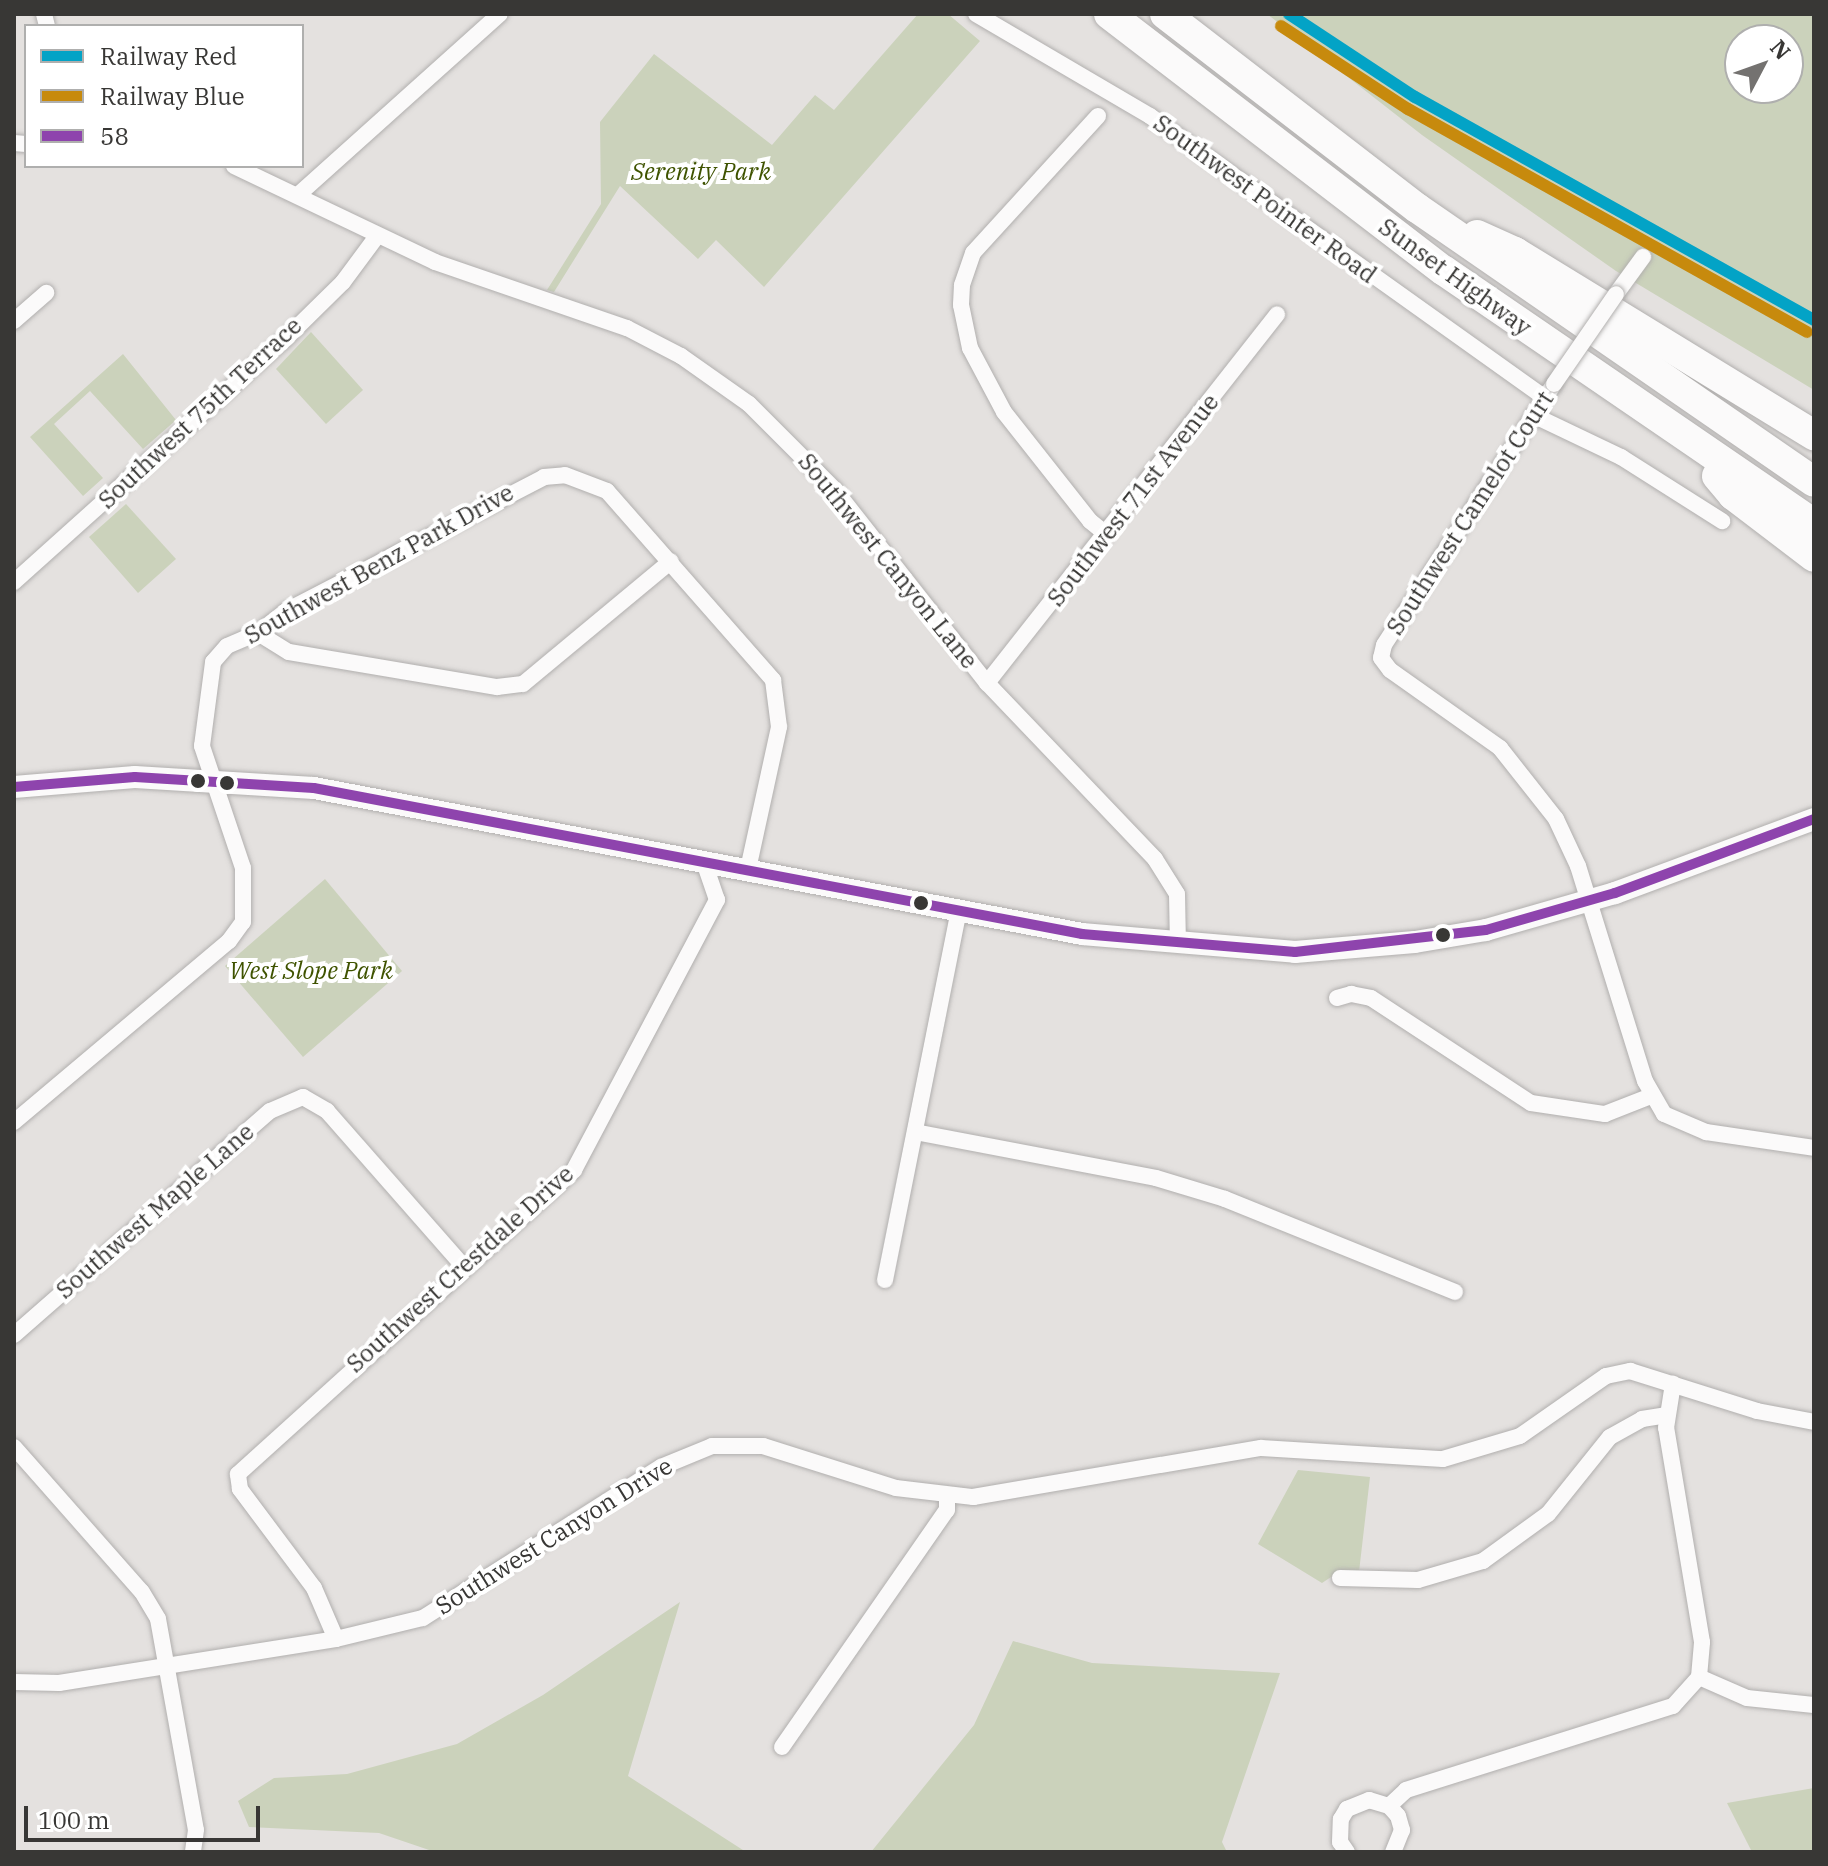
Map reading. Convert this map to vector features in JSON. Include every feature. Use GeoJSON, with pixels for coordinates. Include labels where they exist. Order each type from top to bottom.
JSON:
{"type":"FeatureCollection","features":[{"type":"Feature","properties":{"kind":"highway","name":"Sunset Highway"},"geometry":{"type":"LineString","coordinates":[[1109,14],[1443,270],[1687,442],[1814,524]]}},
{"type":"Feature","properties":{"kind":"highway","name":"Sunset Highway"},"geometry":{"type":"LineString","coordinates":[[1165,14],[1417,208],[1814,482]]}},
{"type":"Feature","properties":{"kind":"highway"},"geometry":{"type":"LineString","coordinates":[[1417,208],[1515,252],[1814,435]]}},
{"type":"Feature","properties":{"kind":"highway"},"geometry":{"type":"LineString","coordinates":[[1687,442],[1733,495],[1814,557]]}},
{"type":"Feature","properties":{"kind":"main road"},"geometry":{"type":"LineString","coordinates":[[14,787],[91,778],[214,778],[314,788],[1082,934],[1295,952],[1415,942],[1486,930],[1589,902],[1814,819]]}},
{"type":"Feature","properties":{"kind":"street"},"geometry":{"type":"LineString","coordinates":[[298,195],[500,14]]}},
{"type":"Feature","properties":{"kind":"street","name":"Southwest Pointer Road"},"geometry":{"type":"LineString","coordinates":[[976,14],[1150,116],[1549,391]]}},
{"type":"Feature","properties":{"kind":"street"},"geometry":{"type":"LineString","coordinates":[[1098,116],[973,253],[962,285],[961,305],[970,348],[1004,412],[1090,521],[1106,534]]}},
{"type":"Feature","properties":{"kind":"street","name":"Southwest Canyon Lane"},"geometry":{"type":"LineString","coordinates":[[238,168],[435,262],[627,328],[716,379],[817,469],[987,683],[1165,873],[1179,904],[1178,944]]}},
{"type":"Feature","properties":{"kind":"street","name":"Southwest 75th Terrace"},"geometry":{"type":"LineString","coordinates":[[14,582],[283,341],[343,282],[377,236]]}},
{"type":"Feature","properties":{"kind":"street","name":"Southwest Camelot Court"},"geometry":{"type":"LineString","coordinates":[[1589,902],[1561,829],[1528,778],[1500,748],[1390,670],[1380,653],[1533,415],[1643,257]]}},
{"type":"Feature","properties":{"kind":"street"},"geometry":{"type":"LineString","coordinates":[[14,321],[46,293]]}},
{"type":"Feature","properties":{"kind":"street","name":"Southwest 71st Avenue"},"geometry":{"type":"LineString","coordinates":[[987,683],[1277,315]]}},
{"type":"Feature","properties":{"kind":"street"},"geometry":{"type":"LineString","coordinates":[[1533,415],[1621,457],[1722,521]]}},
{"type":"Feature","properties":{"kind":"street","name":"Southwest Benz Park Drive"},"geometry":{"type":"LineString","coordinates":[[14,1122],[229,941],[243,922],[243,868],[202,746],[213,662],[227,646],[258,633],[286,611],[544,477],[565,475],[607,491],[773,680],[779,727],[748,869]]}},
{"type":"Feature","properties":{"kind":"street"},"geometry":{"type":"LineString","coordinates":[[258,633],[289,652],[497,687],[523,684],[671,561]]}},
{"type":"Feature","properties":{"kind":"street","name":"Southwest Crestdale Drive"},"geometry":{"type":"LineString","coordinates":[[336,1639],[314,1588],[240,1489],[238,1474],[563,1182],[583,1157],[717,900],[704,862]]}},
{"type":"Feature","properties":{"kind":"street"},"geometry":{"type":"LineString","coordinates":[[1589,902],[1651,1096],[1671,1120],[1690,1128],[1814,1148]]}},
{"type":"Feature","properties":{"kind":"street"},"geometry":{"type":"LineString","coordinates":[[885,1280],[959,910]]}},
{"type":"Feature","properties":{"kind":"street"},"geometry":{"type":"LineString","coordinates":[[1337,998],[1351,994],[1371,998],[1531,1103],[1605,1114],[1651,1096]]}},
{"type":"Feature","properties":{"kind":"street","name":"Southwest Maple Lane"},"geometry":{"type":"LineString","coordinates":[[14,1335],[270,1111],[303,1097],[327,1111],[465,1268]]}},
{"type":"Feature","properties":{"kind":"street"},"geometry":{"type":"LineString","coordinates":[[915,1132],[1156,1178],[1225,1199],[1455,1292]]}},
{"type":"Feature","properties":{"kind":"street","name":"Southwest Canyon Drive"},"geometry":{"type":"LineString","coordinates":[[14,1682],[59,1683],[167,1662],[336,1639],[423,1618],[661,1467],[712,1446],[763,1446],[896,1488],[947,1498],[1022,1492],[1261,1448],[1443,1459],[1520,1436],[1606,1376],[1630,1371],[1757,1411],[1814,1422]]}},
{"type":"Feature","properties":{"kind":"street"},"geometry":{"type":"LineString","coordinates":[[1389,1806],[1406,1790],[1673,1706],[1699,1677],[1702,1642],[1666,1415],[1673,1384]]}},
{"type":"Feature","properties":{"kind":"street"},"geometry":{"type":"LineString","coordinates":[[1340,1578],[1418,1580],[1483,1561],[1548,1514],[1610,1437],[1642,1419],[1666,1415]]}},
{"type":"Feature","properties":{"kind":"street"},"geometry":{"type":"LineString","coordinates":[[14,1447],[142,1592],[158,1619],[196,1830],[193,1852]]}},
{"type":"Feature","properties":{"kind":"street"},"geometry":{"type":"LineString","coordinates":[[782,1747],[947,1510],[947,1498]]}},
{"type":"Feature","properties":{"kind":"street"},"geometry":{"type":"LineString","coordinates":[[1699,1677],[1747,1698],[1814,1705]]}},
{"type":"Feature","properties":{"kind":"street"},"geometry":{"type":"LineString","coordinates":[[1347,1852],[1338,1830],[1347,1809],[1369,1800],[1389,1806],[1402,1830],[1393,1852]]}},
{"type":"Feature","properties":{"kind":"green space","name":"Serenity Park"},"geometry":{"type":"Polygon","coordinates":[[[918,14],[948,14],[980,41],[764,287],[716,240],[698,259],[620,186],[554,292],[547,290],[601,204],[600,122],[654,54],[772,145],[815,95],[834,110],[918,14]]]}},
{"type":"Feature","properties":{"kind":"green space"},"geometry":{"type":"Polygon","coordinates":[[[1267,14],[1814,14],[1814,390],[1616,271],[1422,135],[1267,14]]]}},
{"type":"Feature","properties":{"kind":"green space"},"geometry":{"type":"Polygon","coordinates":[[[311,332],[363,390],[326,424],[276,369],[311,332]]]}},
{"type":"Feature","properties":{"kind":"green space"},"geometry":{"type":"Polygon","coordinates":[[[123,354],[176,420],[143,449],[90,391],[54,424],[103,478],[83,496],[30,437],[123,354]]]}},
{"type":"Feature","properties":{"kind":"green space"},"geometry":{"type":"Polygon","coordinates":[[[126,504],[176,559],[138,593],[89,537],[126,504]]]}},
{"type":"Feature","properties":{"kind":"green space","name":"West Slope Park"},"geometry":{"type":"Polygon","coordinates":[[[325,879],[402,971],[303,1057],[225,966],[325,879]]]}},
{"type":"Feature","properties":{"kind":"green space"},"geometry":{"type":"Polygon","coordinates":[[[1298,1470],[1370,1477],[1359,1572],[1337,1573],[1322,1583],[1258,1544],[1298,1470]]]}},
{"type":"Feature","properties":{"kind":"green space"},"geometry":{"type":"Polygon","coordinates":[[[680,1602],[628,1776],[746,1852],[435,1852],[379,1833],[249,1827],[238,1801],[274,1778],[347,1774],[457,1744],[543,1695],[680,1602]]]}},
{"type":"Feature","properties":{"kind":"green space"},"geometry":{"type":"Polygon","coordinates":[[[1013,1641],[1092,1663],[1280,1673],[1222,1842],[1227,1852],[871,1852],[974,1725],[1013,1641]]]}},
{"type":"Feature","properties":{"kind":"green space"},"geometry":{"type":"Polygon","coordinates":[[[1814,1788],[1814,1852],[1752,1852],[1727,1803],[1814,1788]]]}},
{"type":"Feature","properties":{"kind":"rail line","name":"Red"},"geometry":{"type":"LineString","coordinates":[[1289,14],[1415,97],[1814,320]]}},
{"type":"Feature","properties":{"kind":"rail line","name":"Blue"},"geometry":{"type":"LineString","coordinates":[[1281,26],[1408,109],[1807,332]]}},
{"type":"Feature","properties":{"kind":"transit line","name":"58"},"geometry":{"type":"LineString","coordinates":[[14,787],[135,777],[314,788],[1082,934],[1295,952],[1486,930],[1615,893],[1814,819]]}}]}
